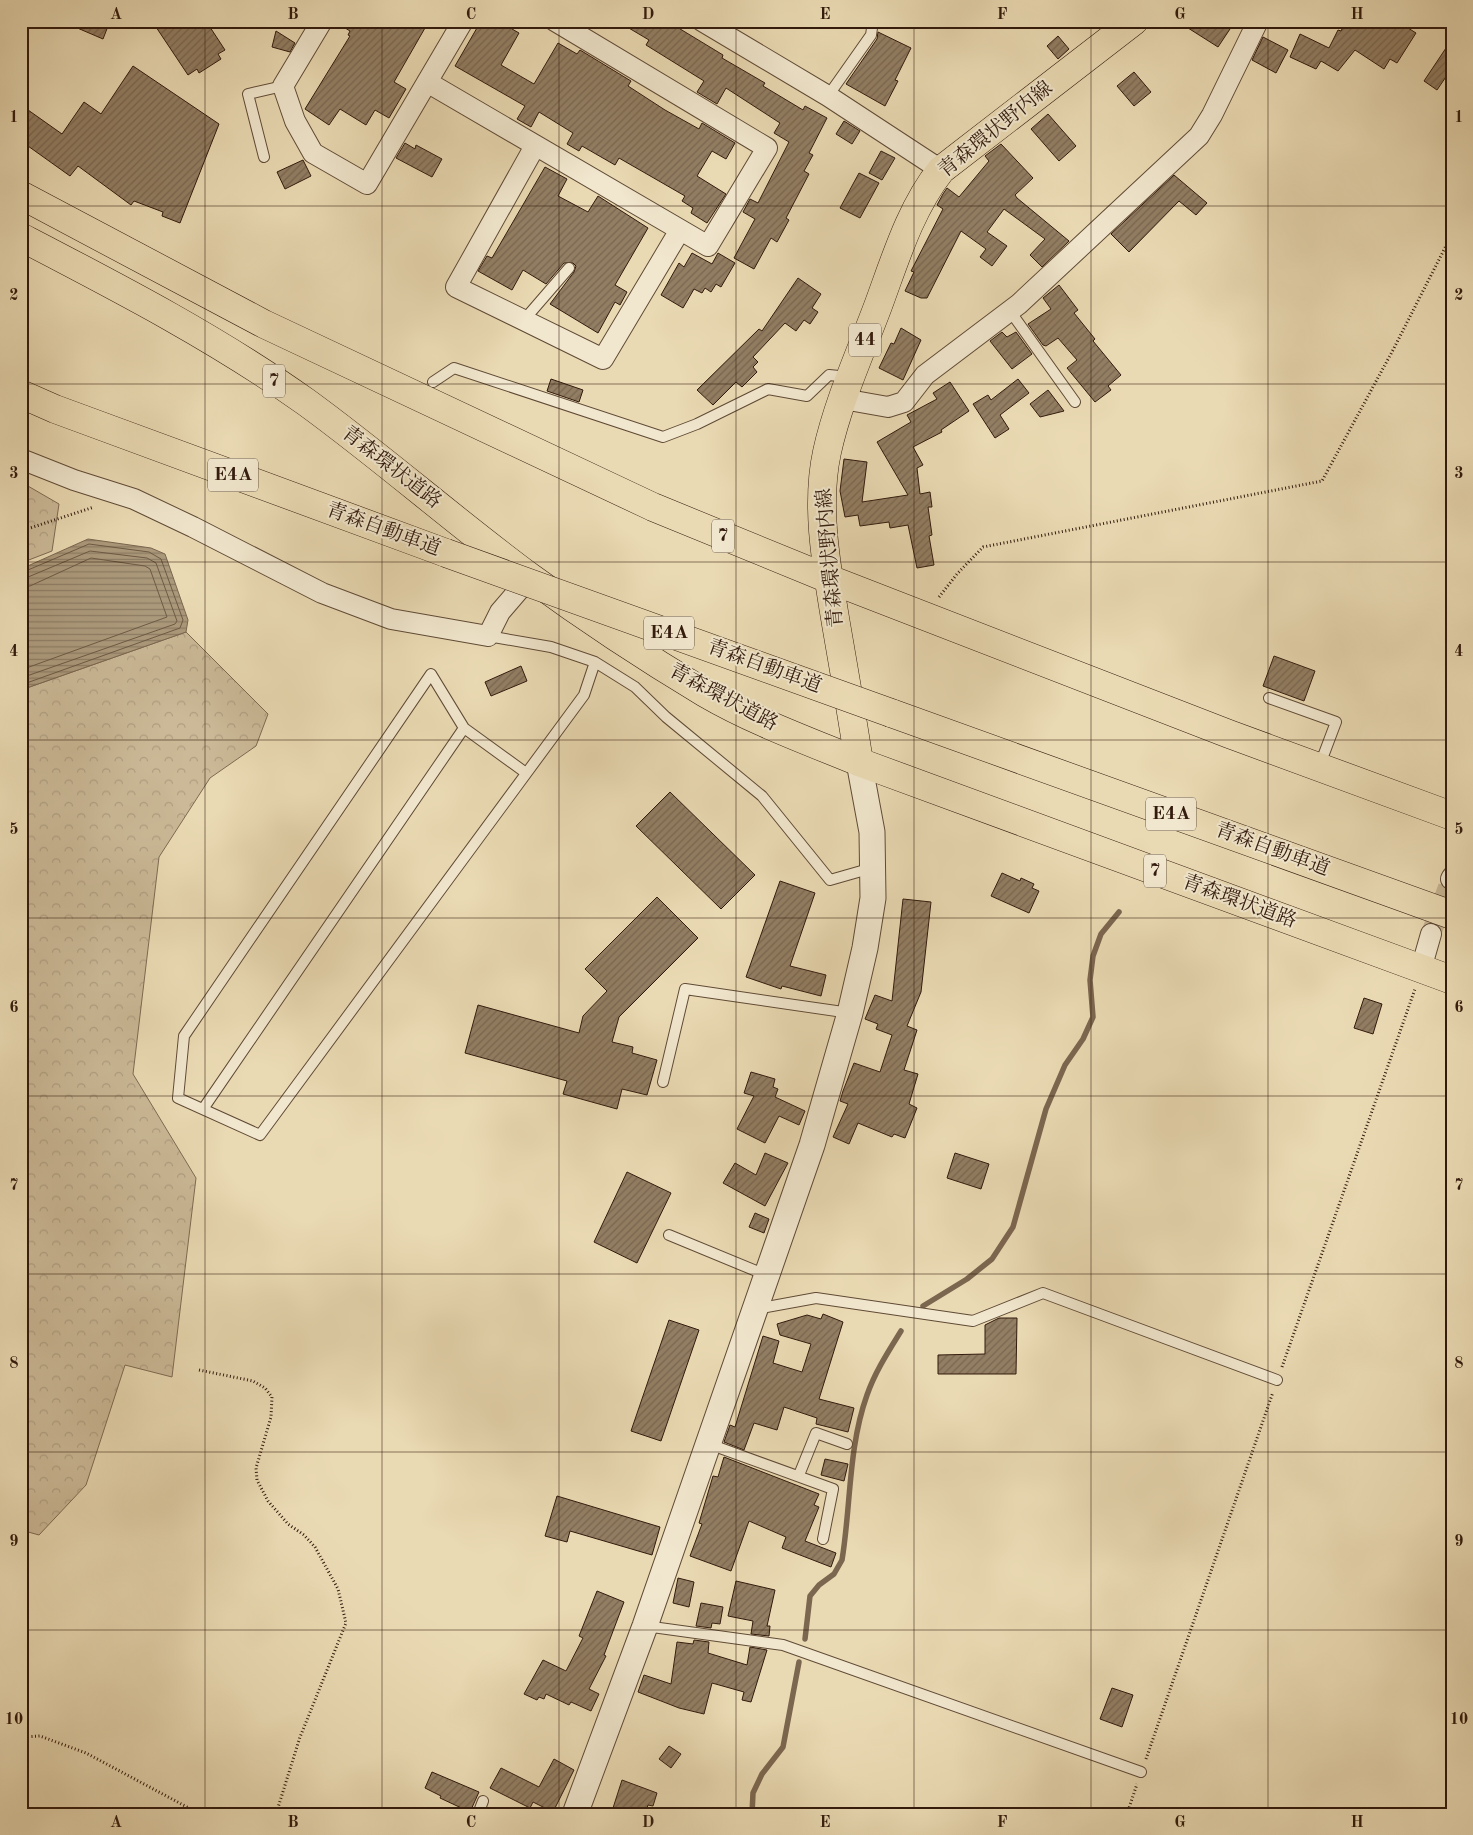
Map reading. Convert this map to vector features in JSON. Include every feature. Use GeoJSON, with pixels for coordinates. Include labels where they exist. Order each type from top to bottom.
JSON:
{"type":"FeatureCollection","features":[{"type":"Feature","properties":{"kind":"main road","name":"青森環状野内線"},"geometry":{"type":"LineString","coordinates":[[859,762],[829,579],[823,514],[827,452],[847,388],[915,211],[928,187],[941,170],[1134,21]]}},
{"type":"Feature","properties":{"kind":"main road","name":"7"},"geometry":{"type":"LineString","coordinates":[[21,195],[256,320],[455,416],[653,508],[932,619],[1319,768],[1452,816]]}},
{"type":"Feature","properties":{"kind":"main road","name":"青森環状道路"},"geometry":{"type":"LineString","coordinates":[[21,237],[145,301],[230,350],[383,459],[530,577],[706,694],[859,762],[1452,980]]}},
{"type":"Feature","properties":{"kind":"main road","name":"青森自動車道"},"geometry":{"type":"LineString","coordinates":[[21,394],[56,409],[446,553],[1452,915]]}},
{"type":"Feature","properties":{"kind":"street"},"geometry":{"type":"LineString","coordinates":[[322,21],[283,86],[295,122],[313,153],[366,184],[463,21]]}},
{"type":"Feature","properties":{"kind":"street"},"geometry":{"type":"LineString","coordinates":[[427,82],[708,246],[767,148],[555,21]]}},
{"type":"Feature","properties":{"kind":"street"},"geometry":{"type":"LineString","coordinates":[[702,21],[828,96],[941,170]]}},
{"type":"Feature","properties":{"kind":"street"},"geometry":{"type":"LineString","coordinates":[[847,388],[888,407],[904,402],[925,375],[1010,311],[1199,136],[1212,115],[1258,21]]}},
{"type":"Feature","properties":{"kind":"street"},"geometry":{"type":"LineString","coordinates":[[535,146],[456,287],[603,359],[680,230]]}},
{"type":"Feature","properties":{"kind":"street"},"geometry":{"type":"LineString","coordinates":[[21,458],[74,480],[134,499],[193,527],[322,594],[391,619],[488,636],[500,612],[530,577]]}},
{"type":"Feature","properties":{"kind":"street"},"geometry":{"type":"LineString","coordinates":[[575,1814],[645,1626],[812,1145],[850,1012],[865,948],[873,898],[872,832],[859,762]]}},
{"type":"Feature","properties":{"kind":"street"},"geometry":{"type":"LineString","coordinates":[[1420,969],[1430,934]]}},
{"type":"Feature","properties":{"kind":"lane"},"geometry":{"type":"LineString","coordinates":[[828,96],[871,35],[873,21]]}},
{"type":"Feature","properties":{"kind":"lane"},"geometry":{"type":"LineString","coordinates":[[264,157],[248,94],[283,86]]}},
{"type":"Feature","properties":{"kind":"lane"},"geometry":{"type":"LineString","coordinates":[[524,320],[569,268]]}},
{"type":"Feature","properties":{"kind":"lane"},"geometry":{"type":"LineString","coordinates":[[1010,311],[1074,402]]}},
{"type":"Feature","properties":{"kind":"lane"},"geometry":{"type":"LineString","coordinates":[[433,382],[454,368],[663,437],[698,424],[768,389],[807,396],[829,375],[847,388]]}},
{"type":"Feature","properties":{"kind":"lane"},"geometry":{"type":"LineString","coordinates":[[488,636],[551,647],[595,662],[635,687],[666,717],[762,796],[830,880],[874,868]]}},
{"type":"Feature","properties":{"kind":"lane"},"geometry":{"type":"LineString","coordinates":[[526,773],[464,728],[431,674],[184,1036],[178,1098],[260,1135],[584,695],[595,662]]}},
{"type":"Feature","properties":{"kind":"lane"},"geometry":{"type":"LineString","coordinates":[[1269,698],[1336,722],[1319,768]]}},
{"type":"Feature","properties":{"kind":"lane"},"geometry":{"type":"LineString","coordinates":[[203,1109],[464,728]]}},
{"type":"Feature","properties":{"kind":"lane"},"geometry":{"type":"LineString","coordinates":[[663,1082],[685,989],[850,1012]]}},
{"type":"Feature","properties":{"kind":"lane"},"geometry":{"type":"LineString","coordinates":[[669,1235],[766,1276]]}},
{"type":"Feature","properties":{"kind":"lane"},"geometry":{"type":"LineString","coordinates":[[755,1309],[816,1298],[973,1321],[1043,1293],[1278,1380]]}},
{"type":"Feature","properties":{"kind":"lane"},"geometry":{"type":"LineString","coordinates":[[799,1475],[816,1433],[847,1444]]}},
{"type":"Feature","properties":{"kind":"lane"},"geometry":{"type":"LineString","coordinates":[[708,1444],[799,1475],[833,1489],[823,1539]]}},
{"type":"Feature","properties":{"kind":"lane"},"geometry":{"type":"LineString","coordinates":[[645,1626],[783,1645],[1141,1772]]}},
{"type":"Feature","properties":{"kind":"lane"},"geometry":{"type":"LineString","coordinates":[[478,1814],[483,1801]]}},
{"type":"Feature","properties":{"kind":"path"},"geometry":{"type":"LineString","coordinates":[[932,619],[940,594],[983,547],[1322,481],[1393,350],[1452,234]]}},
{"type":"Feature","properties":{"kind":"path"},"geometry":{"type":"LineString","coordinates":[[21,531],[98,506]]}},
{"type":"Feature","properties":{"kind":"path"},"geometry":{"type":"LineString","coordinates":[[199,1370],[253,1381],[265,1388],[272,1397],[271,1417],[256,1468],[257,1480],[268,1501],[288,1524],[304,1535],[315,1547],[338,1589],[346,1623],[300,1737],[276,1814]]}},
{"type":"Feature","properties":{"kind":"path"},"geometry":{"type":"LineString","coordinates":[[21,1737],[40,1736],[86,1753],[200,1814]]}},
{"type":"Feature","properties":{"kind":"green space"},"geometry":{"type":"Polygon","coordinates":[[[21,482],[59,504],[52,551],[21,563],[21,482]]]}},
{"type":"Feature","properties":{"kind":"green space"},"geometry":{"type":"Polygon","coordinates":[[[186,632],[268,714],[256,746],[210,778],[159,857],[133,1074],[196,1178],[172,1377],[125,1365],[86,1485],[39,1535],[21,1530],[21,690],[186,632]]]}},
{"type":"Feature","properties":{"kind":"water"},"geometry":{"type":"Polygon","coordinates":[[[88,539],[151,548],[165,554],[188,620],[186,632],[21,690],[21,569],[88,539]]]}},
{"type":"Feature","properties":{"kind":"building"},"geometry":{"type":"Polygon","coordinates":[[[61,21],[110,21],[103,39],[61,21]]]}},
{"type":"Feature","properties":{"kind":"building"},"geometry":{"type":"Polygon","coordinates":[[[152,21],[206,21],[225,50],[218,54],[221,59],[199,73],[197,69],[188,75],[152,21]]]}},
{"type":"Feature","properties":{"kind":"building"},"geometry":{"type":"Polygon","coordinates":[[[334,21],[429,21],[394,82],[406,89],[389,118],[375,110],[366,125],[340,109],[329,125],[305,109],[350,36],[348,35],[350,31],[334,21]]]}},
{"type":"Feature","properties":{"kind":"building"},"geometry":{"type":"Polygon","coordinates":[[[481,21],[517,21],[512,29],[519,33],[501,65],[534,84],[558,43],[577,54],[580,50],[631,81],[628,86],[665,110],[699,129],[702,123],[735,143],[726,159],[712,151],[697,176],[726,194],[707,223],[691,213],[693,208],[682,201],[685,196],[619,158],[615,165],[582,146],[579,151],[567,144],[573,133],[539,112],[531,127],[517,119],[525,106],[455,66],[481,21]]]}},
{"type":"Feature","properties":{"kind":"building"},"geometry":{"type":"Polygon","coordinates":[[[617,21],[667,21],[723,55],[722,58],[765,83],[763,86],[803,110],[805,106],[827,118],[809,153],[813,155],[804,171],[809,174],[786,218],[789,220],[777,242],[771,238],[754,269],[734,258],[755,219],[743,212],[750,199],[758,203],[789,142],[774,133],[780,123],[726,88],[717,104],[697,92],[704,81],[646,45],[649,40],[617,21]]]}},
{"type":"Feature","properties":{"kind":"building"},"geometry":{"type":"Polygon","coordinates":[[[1177,21],[1218,21],[1230,29],[1218,47],[1177,21]]]}},
{"type":"Feature","properties":{"kind":"building"},"geometry":{"type":"Polygon","coordinates":[[[1346,21],[1397,21],[1416,33],[1397,63],[1390,59],[1384,69],[1355,50],[1338,71],[1321,61],[1316,69],[1290,57],[1300,34],[1329,48],[1338,30],[1341,31],[1346,21]]]}},
{"type":"Feature","properties":{"kind":"building"},"geometry":{"type":"Polygon","coordinates":[[[276,31],[295,43],[290,52],[272,47],[276,31]]]}},
{"type":"Feature","properties":{"kind":"building"},"geometry":{"type":"Polygon","coordinates":[[[878,32],[911,48],[895,80],[898,81],[885,106],[846,84],[877,39],[878,32]]]}},
{"type":"Feature","properties":{"kind":"building"},"geometry":{"type":"Polygon","coordinates":[[[1058,36],[1069,49],[1058,59],[1047,46],[1058,36]]]}},
{"type":"Feature","properties":{"kind":"building"},"geometry":{"type":"Polygon","coordinates":[[[1263,37],[1288,50],[1276,73],[1252,60],[1263,37]]]}},
{"type":"Feature","properties":{"kind":"building"},"geometry":{"type":"Polygon","coordinates":[[[1452,39],[1452,68],[1437,90],[1424,81],[1452,39]]]}},
{"type":"Feature","properties":{"kind":"building"},"geometry":{"type":"Polygon","coordinates":[[[133,66],[219,124],[180,223],[162,216],[163,212],[134,201],[131,205],[78,166],[70,176],[21,141],[21,105],[62,134],[84,102],[101,114],[133,66]]]}},
{"type":"Feature","properties":{"kind":"building"},"geometry":{"type":"Polygon","coordinates":[[[1134,72],[1151,92],[1134,106],[1117,86],[1134,72]]]}},
{"type":"Feature","properties":{"kind":"building"},"geometry":{"type":"Polygon","coordinates":[[[1048,114],[1076,146],[1059,161],[1031,129],[1048,114]]]}},
{"type":"Feature","properties":{"kind":"building"},"geometry":{"type":"Polygon","coordinates":[[[844,121],[860,131],[852,144],[836,134],[844,121]]]}},
{"type":"Feature","properties":{"kind":"building"},"geometry":{"type":"Polygon","coordinates":[[[405,143],[415,149],[416,145],[442,159],[432,177],[396,158],[405,143]]]}},
{"type":"Feature","properties":{"kind":"building"},"geometry":{"type":"Polygon","coordinates":[[[1001,144],[1033,178],[1015,195],[1017,198],[1069,241],[1042,267],[1030,255],[1045,239],[1004,209],[987,232],[1007,246],[992,266],[980,257],[986,249],[961,231],[927,298],[921,298],[905,291],[914,272],[911,271],[943,209],[937,205],[943,194],[947,188],[959,197],[989,161],[985,156],[1001,144]]]}},
{"type":"Feature","properties":{"kind":"building"},"geometry":{"type":"Polygon","coordinates":[[[881,151],[895,158],[882,180],[869,173],[881,151]]]}},
{"type":"Feature","properties":{"kind":"building"},"geometry":{"type":"Polygon","coordinates":[[[303,160],[311,176],[285,189],[277,172],[303,160]]]}},
{"type":"Feature","properties":{"kind":"building"},"geometry":{"type":"Polygon","coordinates":[[[545,167],[567,179],[558,196],[588,212],[598,196],[648,228],[615,285],[627,292],[620,305],[615,302],[598,333],[550,304],[574,272],[576,266],[573,263],[564,263],[546,284],[523,270],[512,290],[478,271],[487,256],[492,258],[545,167]]]}},
{"type":"Feature","properties":{"kind":"building"},"geometry":{"type":"Polygon","coordinates":[[[859,173],[879,183],[860,218],[840,208],[859,173]]]}},
{"type":"Feature","properties":{"kind":"building"},"geometry":{"type":"Polygon","coordinates":[[[1174,175],[1207,203],[1196,215],[1179,201],[1129,252],[1111,234],[1174,175]]]}},
{"type":"Feature","properties":{"kind":"building"},"geometry":{"type":"Polygon","coordinates":[[[692,253],[712,264],[718,253],[735,263],[721,287],[716,284],[711,292],[705,288],[702,293],[694,289],[683,308],[661,295],[679,263],[684,267],[692,253]]]}},
{"type":"Feature","properties":{"kind":"building"},"geometry":{"type":"Polygon","coordinates":[[[798,278],[821,294],[812,308],[818,312],[810,324],[804,320],[796,331],[785,323],[753,357],[758,362],[753,367],[757,372],[742,387],[736,382],[713,405],[697,390],[759,329],[762,331],[798,278]]]}},
{"type":"Feature","properties":{"kind":"building"},"geometry":{"type":"Polygon","coordinates":[[[1059,285],[1078,310],[1074,313],[1095,339],[1093,341],[1121,375],[1108,386],[1111,390],[1095,402],[1067,368],[1077,360],[1058,338],[1046,346],[1043,345],[1028,324],[1051,309],[1043,298],[1059,285]]]}},
{"type":"Feature","properties":{"kind":"building"},"geometry":{"type":"Polygon","coordinates":[[[901,328],[921,340],[903,380],[879,368],[891,343],[894,344],[901,328]]]}},
{"type":"Feature","properties":{"kind":"building"},"geometry":{"type":"Polygon","coordinates":[[[1002,332],[1007,337],[1016,332],[1032,354],[1012,369],[990,341],[1002,332]]]}},
{"type":"Feature","properties":{"kind":"building"},"geometry":{"type":"Polygon","coordinates":[[[551,379],[583,390],[579,402],[547,391],[551,379]]]}},
{"type":"Feature","properties":{"kind":"building"},"geometry":{"type":"Polygon","coordinates":[[[1018,379],[1029,393],[1000,415],[1009,429],[995,438],[973,404],[988,395],[991,400],[1018,379]]]}},
{"type":"Feature","properties":{"kind":"building"},"geometry":{"type":"Polygon","coordinates":[[[950,382],[969,411],[941,430],[942,432],[913,447],[923,465],[917,468],[920,494],[930,492],[932,507],[928,507],[932,535],[929,536],[934,565],[917,568],[908,525],[890,528],[889,522],[860,526],[858,515],[845,517],[840,491],[844,459],[867,462],[862,502],[908,495],[877,442],[911,422],[907,415],[937,399],[933,393],[950,382]]]}},
{"type":"Feature","properties":{"kind":"building"},"geometry":{"type":"Polygon","coordinates":[[[1048,390],[1064,411],[1040,417],[1030,404],[1048,390]]]}},
{"type":"Feature","properties":{"kind":"building"},"geometry":{"type":"Polygon","coordinates":[[[1274,656],[1315,671],[1304,701],[1263,686],[1274,656]]]}},
{"type":"Feature","properties":{"kind":"building"},"geometry":{"type":"Polygon","coordinates":[[[521,666],[527,681],[491,696],[485,682],[521,666]]]}},
{"type":"Feature","properties":{"kind":"building"},"geometry":{"type":"Polygon","coordinates":[[[670,792],[755,875],[721,909],[636,826],[670,792]]]}},
{"type":"Feature","properties":{"kind":"building"},"geometry":{"type":"Polygon","coordinates":[[[1002,873],[1020,881],[1021,878],[1034,884],[1032,888],[1039,891],[1029,913],[991,896],[1002,873]]]}},
{"type":"Feature","properties":{"kind":"building"},"geometry":{"type":"Polygon","coordinates":[[[780,881],[815,893],[790,966],[826,975],[821,996],[782,986],[781,989],[746,977],[780,881]]]}},
{"type":"Feature","properties":{"kind":"building"},"geometry":{"type":"Polygon","coordinates":[[[657,897],[698,938],[619,1017],[612,1042],[633,1047],[632,1053],[657,1060],[647,1095],[622,1089],[617,1109],[563,1094],[567,1081],[465,1053],[478,1005],[579,1033],[583,1016],[607,991],[585,969],[657,897]]]}},
{"type":"Feature","properties":{"kind":"building"},"geometry":{"type":"Polygon","coordinates":[[[903,899],[931,902],[921,992],[907,1026],[917,1030],[904,1070],[918,1074],[909,1104],[917,1108],[905,1138],[894,1134],[892,1137],[858,1123],[849,1144],[833,1137],[848,1104],[840,1101],[854,1063],[880,1072],[892,1035],[876,1029],[878,1024],[865,1019],[875,995],[892,1001],[903,899]]]}},
{"type":"Feature","properties":{"kind":"building"},"geometry":{"type":"Polygon","coordinates":[[[1364,998],[1382,1004],[1373,1034],[1354,1028],[1364,998]]]}},
{"type":"Feature","properties":{"kind":"building"},"geometry":{"type":"Polygon","coordinates":[[[751,1072],[775,1079],[773,1087],[778,1089],[775,1097],[805,1111],[799,1125],[779,1116],[765,1143],[737,1129],[754,1096],[744,1093],[751,1072]]]}},
{"type":"Feature","properties":{"kind":"building"},"geometry":{"type":"Polygon","coordinates":[[[765,1153],[788,1163],[765,1206],[723,1183],[735,1163],[756,1175],[765,1153]]]}},
{"type":"Feature","properties":{"kind":"building"},"geometry":{"type":"Polygon","coordinates":[[[955,1153],[989,1164],[981,1189],[947,1178],[955,1153]]]}},
{"type":"Feature","properties":{"kind":"building"},"geometry":{"type":"Polygon","coordinates":[[[627,1172],[671,1193],[637,1263],[594,1242],[627,1172]]]}},
{"type":"Feature","properties":{"kind":"building"},"geometry":{"type":"Polygon","coordinates":[[[755,1213],[769,1219],[764,1233],[749,1227],[755,1213]]]}},
{"type":"Feature","properties":{"kind":"building"},"geometry":{"type":"Polygon","coordinates":[[[823,1314],[843,1322],[819,1399],[854,1408],[848,1432],[816,1424],[817,1418],[784,1407],[777,1430],[754,1423],[744,1450],[724,1442],[730,1425],[735,1427],[763,1336],[779,1341],[773,1363],[802,1372],[811,1344],[780,1335],[777,1324],[807,1315],[821,1319],[823,1314]]]}},
{"type":"Feature","properties":{"kind":"building"},"geometry":{"type":"Polygon","coordinates":[[[999,1318],[1017,1318],[1016,1374],[938,1374],[938,1355],[985,1354],[985,1325],[999,1318]]]}},
{"type":"Feature","properties":{"kind":"building"},"geometry":{"type":"Polygon","coordinates":[[[669,1320],[699,1330],[661,1441],[631,1431],[669,1320]]]}},
{"type":"Feature","properties":{"kind":"building"},"geometry":{"type":"Polygon","coordinates":[[[724,1457],[819,1494],[814,1505],[819,1507],[805,1541],[836,1553],[831,1567],[782,1548],[786,1537],[749,1521],[731,1571],[690,1556],[702,1524],[699,1523],[713,1476],[718,1477],[724,1457]]]}},
{"type":"Feature","properties":{"kind":"building"},"geometry":{"type":"Polygon","coordinates":[[[825,1459],[848,1464],[844,1481],[821,1475],[825,1459]]]}},
{"type":"Feature","properties":{"kind":"building"},"geometry":{"type":"Polygon","coordinates":[[[557,1496],[660,1527],[652,1555],[570,1531],[567,1542],[545,1536],[557,1496]]]}},
{"type":"Feature","properties":{"kind":"building"},"geometry":{"type":"Polygon","coordinates":[[[678,1578],[694,1582],[689,1607],[673,1603],[678,1578]]]}},
{"type":"Feature","properties":{"kind":"building"},"geometry":{"type":"Polygon","coordinates":[[[736,1581],[775,1590],[767,1626],[770,1626],[769,1636],[751,1634],[753,1621],[728,1616],[736,1581]]]}},
{"type":"Feature","properties":{"kind":"building"},"geometry":{"type":"Polygon","coordinates":[[[597,1591],[624,1602],[604,1655],[606,1656],[589,1689],[599,1694],[591,1711],[571,1702],[569,1705],[546,1694],[544,1699],[539,1697],[537,1700],[524,1694],[543,1660],[566,1671],[583,1638],[579,1636],[597,1591]]]}},
{"type":"Feature","properties":{"kind":"building"},"geometry":{"type":"Polygon","coordinates":[[[701,1603],[723,1607],[720,1624],[712,1623],[711,1628],[696,1626],[701,1603]]]}},
{"type":"Feature","properties":{"kind":"building"},"geometry":{"type":"Polygon","coordinates":[[[694,1640],[709,1642],[708,1653],[747,1665],[750,1647],[767,1650],[751,1702],[742,1700],[744,1692],[712,1683],[704,1714],[679,1708],[638,1692],[644,1675],[671,1684],[677,1642],[693,1644],[694,1640]]]}},
{"type":"Feature","properties":{"kind":"building"},"geometry":{"type":"Polygon","coordinates":[[[1112,1688],[1133,1695],[1122,1727],[1100,1719],[1112,1688]]]}},
{"type":"Feature","properties":{"kind":"building"},"geometry":{"type":"Polygon","coordinates":[[[669,1746],[681,1754],[671,1768],[659,1759],[669,1746]]]}},
{"type":"Feature","properties":{"kind":"building"},"geometry":{"type":"Polygon","coordinates":[[[554,1759],[574,1770],[553,1812],[533,1802],[530,1808],[490,1788],[501,1768],[539,1787],[554,1759]]]}},
{"type":"Feature","properties":{"kind":"building"},"geometry":{"type":"Polygon","coordinates":[[[432,1772],[479,1792],[470,1812],[440,1798],[441,1796],[425,1788],[432,1772]]]}},
{"type":"Feature","properties":{"kind":"building"},"geometry":{"type":"Polygon","coordinates":[[[622,1780],[657,1793],[653,1806],[648,1805],[645,1814],[629,1814],[613,1808],[622,1780]]]}},
{"type":"Feature","properties":{"kind":"waterway"},"geometry":{"type":"LineString","coordinates":[[923,1306],[967,1279],[992,1259],[1013,1227],[1046,1109],[1065,1065],[1083,1039],[1093,1017],[1090,980],[1093,956],[1101,934],[1119,912]]}},
{"type":"Feature","properties":{"kind":"waterway"},"geometry":{"type":"LineString","coordinates":[[805,1639],[810,1596],[819,1585],[834,1574],[842,1560],[856,1436],[867,1395],[878,1370],[901,1331]]}},
{"type":"Feature","properties":{"kind":"waterway"},"geometry":{"type":"LineString","coordinates":[[752,1814],[753,1793],[762,1774],[783,1747],[799,1662]]}},
{"type":"Feature","properties":{"kind":"tunnel"},"geometry":{"type":"LineString","coordinates":[[1431,934],[1451,879]]}}]}
